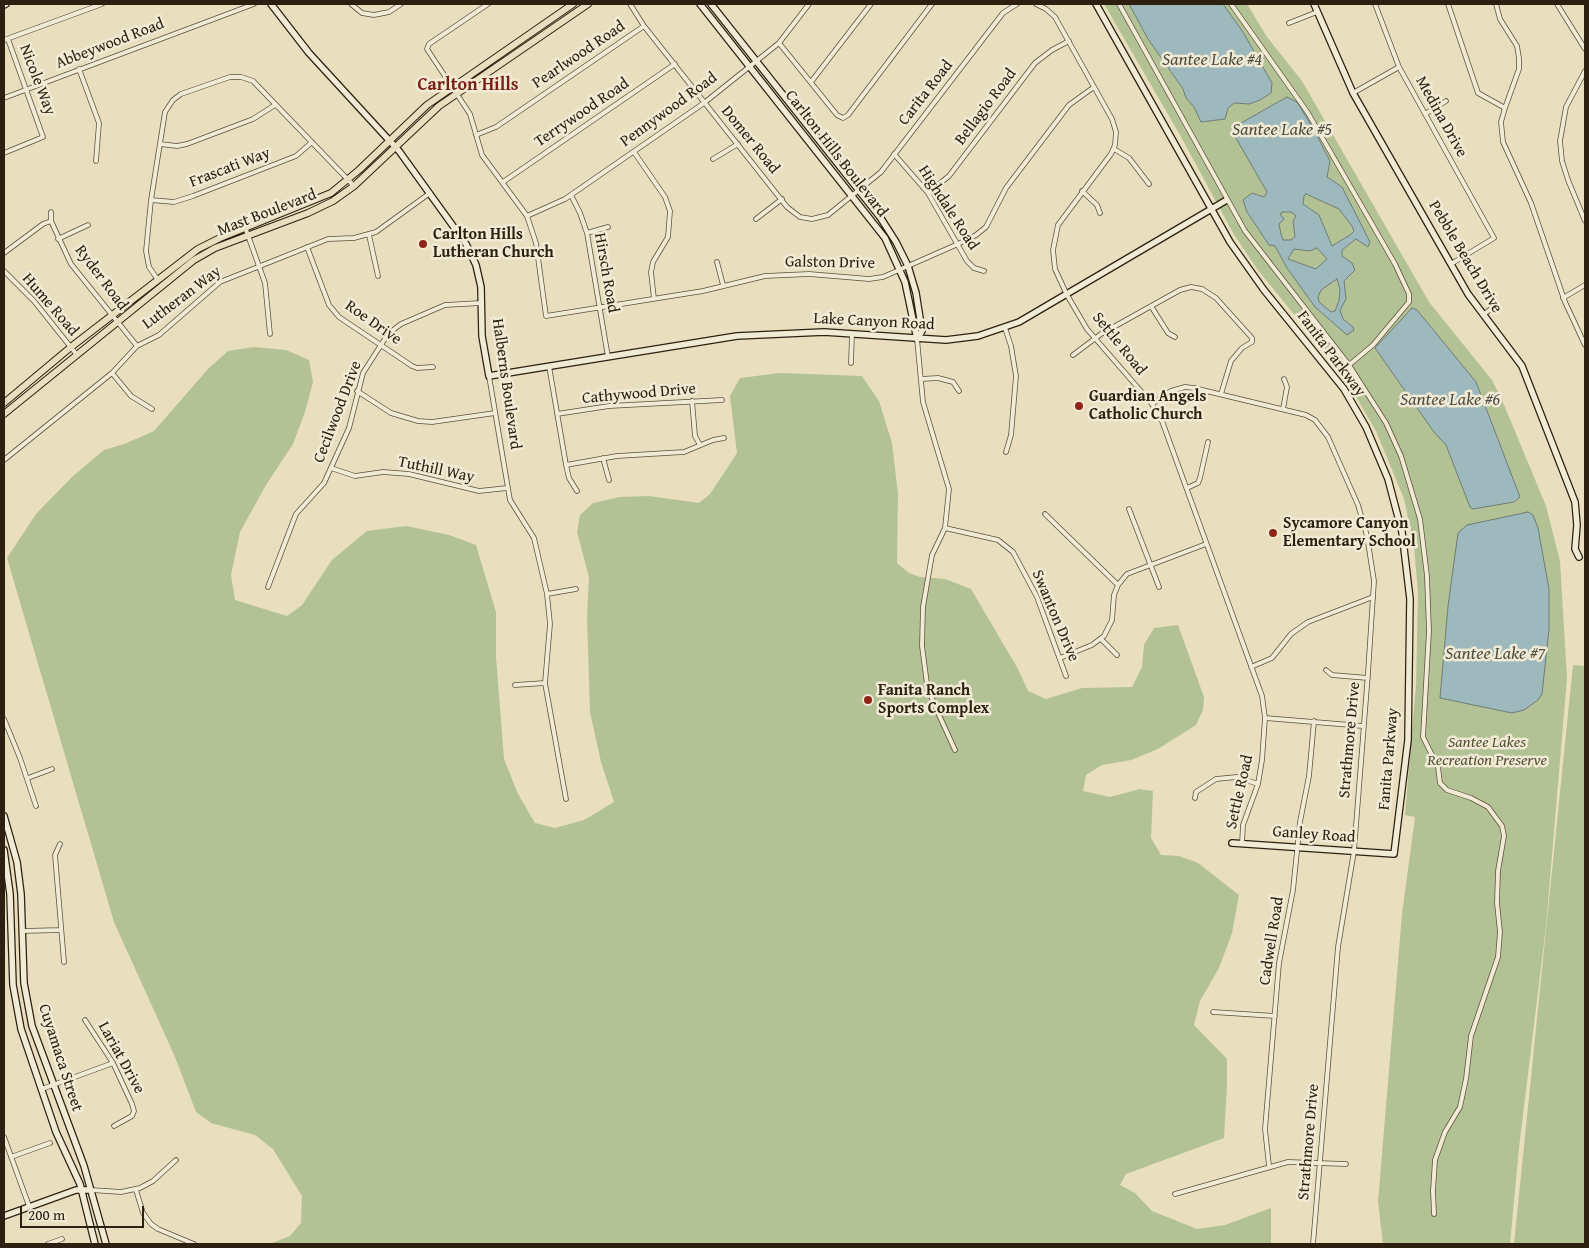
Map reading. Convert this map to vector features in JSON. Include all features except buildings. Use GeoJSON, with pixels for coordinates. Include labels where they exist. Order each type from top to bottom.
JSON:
{"type":"FeatureCollection","features":[{"type":"Feature","properties":{"kind":"main road","name":"Mast Boulevard"},"geometry":{"type":"LineString","coordinates":[[4,414],[77,355],[116,318],[203,246],[315,200],[348,180],[427,105],[573,4]]}},
{"type":"Feature","properties":{"kind":"main road","name":"Mast Boulevard"},"geometry":{"type":"LineString","coordinates":[[160,283],[215,248],[322,207],[354,186],[434,110],[588,4]]}},
{"type":"Feature","properties":{"kind":"main road","name":"Mast Boulevard"},"geometry":{"type":"LineString","coordinates":[[4,403],[70,347],[116,318]]}},
{"type":"Feature","properties":{"kind":"street"},"geometry":{"type":"LineString","coordinates":[[6,40],[102,4]]}},
{"type":"Feature","properties":{"kind":"street","name":"Abbeywood Road"},"geometry":{"type":"LineString","coordinates":[[4,98],[254,4]]}},
{"type":"Feature","properties":{"kind":"street","name":"Halberns Boulevard"},"geometry":{"type":"LineString","coordinates":[[271,4],[309,53],[395,147],[470,251],[480,280],[482,336],[507,488],[510,500],[534,538],[547,594],[550,624],[545,682],[566,799]]}},
{"type":"Feature","properties":{"kind":"street"},"geometry":{"type":"LineString","coordinates":[[350,4],[370,15],[388,12],[401,4]]}},
{"type":"Feature","properties":{"kind":"street"},"geometry":{"type":"LineString","coordinates":[[488,4],[427,47],[428,52],[472,118],[482,155],[527,216]]}},
{"type":"Feature","properties":{"kind":"street","name":"Domer Road"},"geometry":{"type":"LineString","coordinates":[[630,4],[644,26],[704,103],[793,213],[812,219],[828,215],[852,196]]}},
{"type":"Feature","properties":{"kind":"street","name":"Carlton Hills Boulevard"},"geometry":{"type":"LineString","coordinates":[[700,4],[885,238],[900,270],[917,339],[923,402],[949,489],[945,528],[932,554],[923,606],[922,646],[927,684],[955,750]]}},
{"type":"Feature","properties":{"kind":"street","name":"Carlton Hills Boulevard"},"geometry":{"type":"LineString","coordinates":[[711,4],[888,229],[908,266],[922,331],[917,339]]}},
{"type":"Feature","properties":{"kind":"street","name":"Pennywood Road"},"geometry":{"type":"LineString","coordinates":[[527,216],[545,210],[571,195],[704,103],[779,43],[809,4]]}},
{"type":"Feature","properties":{"kind":"street"},"geometry":{"type":"LineString","coordinates":[[811,82],[871,4]]}},
{"type":"Feature","properties":{"kind":"street"},"geometry":{"type":"LineString","coordinates":[[779,43],[840,118],[848,115],[932,4]]}},
{"type":"Feature","properties":{"kind":"street","name":"Carita Road"},"geometry":{"type":"LineString","coordinates":[[852,196],[881,172],[1003,13],[1018,4]]}},
{"type":"Feature","properties":{"kind":"street"},"geometry":{"type":"LineString","coordinates":[[1036,4],[1056,17],[1114,124],[1116,136],[1114,149],[1129,158],[1149,184]]}},
{"type":"Feature","properties":{"kind":"street","name":"Fanita Parkway"},"geometry":{"type":"LineString","coordinates":[[1096,4],[1250,273],[1344,389],[1376,449],[1396,503],[1408,564],[1411,622],[1408,740],[1394,854]]}},
{"type":"Feature","properties":{"kind":"street"},"geometry":{"type":"LineString","coordinates":[[1119,4],[1245,231],[1349,365],[1386,423],[1400,456],[1420,519],[1427,576],[1429,631],[1423,737],[1438,767],[1440,783],[1447,790],[1471,798],[1488,807],[1502,826],[1504,836],[1498,871],[1498,957],[1471,1036],[1466,1079],[1460,1107],[1445,1132],[1435,1160],[1434,1214]]}},
{"type":"Feature","properties":{"kind":"street"},"geometry":{"type":"LineString","coordinates":[[1231,4],[1238,11],[1269,60],[1308,113],[1395,264],[1409,294],[1409,302],[1370,348],[1349,365]]}},
{"type":"Feature","properties":{"kind":"street","name":"Pebble Beach Drive"},"geometry":{"type":"LineString","coordinates":[[1314,4],[1353,93],[1451,264],[1483,316],[1518,358],[1575,502],[1577,519],[1575,549],[1579,557]]}},
{"type":"Feature","properties":{"kind":"street","name":"Medina Drive"},"geometry":{"type":"LineString","coordinates":[[1375,4],[1399,67],[1494,238],[1451,264]]}},
{"type":"Feature","properties":{"kind":"street"},"geometry":{"type":"LineString","coordinates":[[1448,4],[1478,93],[1482,97],[1505,108]]}},
{"type":"Feature","properties":{"kind":"street"},"geometry":{"type":"LineString","coordinates":[[1496,4],[1500,19],[1517,46],[1520,58],[1519,69],[1501,122],[1502,137],[1531,203],[1564,298],[1585,345]]}},
{"type":"Feature","properties":{"kind":"street"},"geometry":{"type":"LineString","coordinates":[[1557,4],[1585,49]]}},
{"type":"Feature","properties":{"kind":"street"},"geometry":{"type":"LineString","coordinates":[[1289,23],[1317,12]]}},
{"type":"Feature","properties":{"kind":"street","name":"Pearlwood Road"},"geometry":{"type":"LineString","coordinates":[[476,134],[496,127],[644,26]]}},
{"type":"Feature","properties":{"kind":"street","name":"Nicole Way"},"geometry":{"type":"LineString","coordinates":[[4,153],[40,140],[43,137],[27,89],[6,40]]}},
{"type":"Feature","properties":{"kind":"street","name":"Bellagio Road"},"geometry":{"type":"LineString","coordinates":[[928,193],[949,176],[1035,63],[1069,41]]}},
{"type":"Feature","properties":{"kind":"street","name":"Terrywood Road"},"geometry":{"type":"LineString","coordinates":[[503,182],[675,64]]}},
{"type":"Feature","properties":{"kind":"street"},"geometry":{"type":"LineString","coordinates":[[1353,93],[1399,67]]}},
{"type":"Feature","properties":{"kind":"street"},"geometry":{"type":"LineString","coordinates":[[79,69],[99,123],[96,161]]}},
{"type":"Feature","properties":{"kind":"street"},"geometry":{"type":"LineString","coordinates":[[1585,71],[1566,107],[1560,141],[1565,171],[1585,221]]}},
{"type":"Feature","properties":{"kind":"street"},"geometry":{"type":"LineString","coordinates":[[160,283],[149,267],[146,251],[151,200],[166,112],[173,100],[181,94],[230,77],[246,79],[256,83],[354,186]]}},
{"type":"Feature","properties":{"kind":"street","name":"Galston Drive"},"geometry":{"type":"LineString","coordinates":[[527,216],[536,243],[546,316],[654,299],[746,279],[785,274],[874,278],[900,270],[958,244],[976,235],[986,227],[1006,188],[1069,105],[1094,87]]}},
{"type":"Feature","properties":{"kind":"street"},"geometry":{"type":"LineString","coordinates":[[1425,114],[1446,102]]}},
{"type":"Feature","properties":{"kind":"street"},"geometry":{"type":"LineString","coordinates":[[160,144],[177,146],[187,144],[254,119],[276,105]]}},
{"type":"Feature","properties":{"kind":"street","name":"Frascati Way"},"geometry":{"type":"LineString","coordinates":[[151,200],[174,202],[193,196],[296,156],[312,142]]}},
{"type":"Feature","properties":{"kind":"street"},"geometry":{"type":"LineString","coordinates":[[714,159],[738,144]]}},
{"type":"Feature","properties":{"kind":"street","name":"Settle Road"},"geometry":{"type":"LineString","coordinates":[[1114,149],[1059,222],[1053,242],[1055,269],[1067,295],[1095,338],[1152,404],[1162,421],[1262,696],[1265,718],[1258,784],[1246,815],[1242,844]]}},
{"type":"Feature","properties":{"kind":"street"},"geometry":{"type":"LineString","coordinates":[[634,152],[665,196],[670,211],[668,237],[656,257],[650,272],[654,299]]}},
{"type":"Feature","properties":{"kind":"street","name":"Highdale Road"},"geometry":{"type":"LineString","coordinates":[[894,154],[928,193],[967,261],[974,268],[984,271]]}},
{"type":"Feature","properties":{"kind":"street"},"geometry":{"type":"LineString","coordinates":[[1082,191],[1097,205],[1100,213]]}},
{"type":"Feature","properties":{"kind":"street","name":"Lutheran Way"},"geometry":{"type":"LineString","coordinates":[[4,460],[112,373],[137,346],[159,336],[220,282],[328,239],[369,234],[388,224],[430,193]]}},
{"type":"Feature","properties":{"kind":"street","name":"Hirsch Road"},"geometry":{"type":"LineString","coordinates":[[571,195],[587,233],[608,357]]}},
{"type":"Feature","properties":{"kind":"street"},"geometry":{"type":"LineString","coordinates":[[756,219],[782,199]]}},
{"type":"Feature","properties":{"kind":"street","name":"Lake Canyon Road"},"geometry":{"type":"LineString","coordinates":[[489,376],[737,336],[824,332],[917,339],[962,339],[1005,328],[1067,295],[1225,200]]}},
{"type":"Feature","properties":{"kind":"street"},"geometry":{"type":"LineString","coordinates":[[4,252],[42,224],[51,221],[51,212]]}},
{"type":"Feature","properties":{"kind":"street","name":"Ryder Road"},"geometry":{"type":"LineString","coordinates":[[51,221],[71,264],[137,346]]}},
{"type":"Feature","properties":{"kind":"street"},"geometry":{"type":"LineString","coordinates":[[58,238],[88,226]]}},
{"type":"Feature","properties":{"kind":"street"},"geometry":{"type":"LineString","coordinates":[[587,233],[608,227]]}},
{"type":"Feature","properties":{"kind":"street"},"geometry":{"type":"LineString","coordinates":[[245,228],[265,283],[270,334]]}},
{"type":"Feature","properties":{"kind":"street"},"geometry":{"type":"LineString","coordinates":[[369,234],[378,276]]}},
{"type":"Feature","properties":{"kind":"street","name":"Roe Drive"},"geometry":{"type":"LineString","coordinates":[[307,248],[331,309],[343,320],[417,368],[433,367]]}},
{"type":"Feature","properties":{"kind":"street"},"geometry":{"type":"LineString","coordinates":[[717,262],[723,285]]}},
{"type":"Feature","properties":{"kind":"street","name":"Hume Road"},"geometry":{"type":"LineString","coordinates":[[4,271],[34,301],[77,355]]}},
{"type":"Feature","properties":{"kind":"street"},"geometry":{"type":"LineString","coordinates":[[1564,298],[1585,285]]}},
{"type":"Feature","properties":{"kind":"street"},"geometry":{"type":"LineString","coordinates":[[1073,354],[1095,338],[1180,290],[1191,287],[1202,289],[1216,298],[1244,328],[1252,342],[1242,348],[1231,361],[1221,394]]}},
{"type":"Feature","properties":{"kind":"street","name":"Cecilwood Drive"},"geometry":{"type":"LineString","coordinates":[[268,587],[296,514],[320,488],[331,468],[349,428],[363,373],[380,345],[394,328],[440,307],[449,304],[482,303]]}},
{"type":"Feature","properties":{"kind":"street"},"geometry":{"type":"LineString","coordinates":[[1483,316],[1496,305]]}},
{"type":"Feature","properties":{"kind":"street"},"geometry":{"type":"LineString","coordinates":[[1151,306],[1168,333],[1174,337]]}},
{"type":"Feature","properties":{"kind":"street"},"geometry":{"type":"LineString","coordinates":[[1005,328],[1011,346],[1016,376],[1011,435],[1006,452]]}},
{"type":"Feature","properties":{"kind":"street"},"geometry":{"type":"LineString","coordinates":[[851,363],[852,334]]}},
{"type":"Feature","properties":{"kind":"street"},"geometry":{"type":"LineString","coordinates":[[549,366],[566,465],[569,478],[577,491]]}},
{"type":"Feature","properties":{"kind":"street"},"geometry":{"type":"LineString","coordinates":[[112,373],[132,396],[152,409]]}},
{"type":"Feature","properties":{"kind":"street"},"geometry":{"type":"LineString","coordinates":[[921,379],[938,378],[952,382],[959,391]]}},
{"type":"Feature","properties":{"kind":"street"},"geometry":{"type":"LineString","coordinates":[[1283,409],[1287,387],[1284,379]]}},
{"type":"Feature","properties":{"kind":"street","name":"Strathmore Drive"},"geometry":{"type":"LineString","coordinates":[[1152,404],[1171,391],[1185,387],[1283,409],[1315,420],[1328,437],[1358,505],[1372,568],[1373,597],[1368,678],[1354,851],[1338,947],[1313,1244]]}},
{"type":"Feature","properties":{"kind":"street"},"geometry":{"type":"LineString","coordinates":[[357,392],[391,414],[418,421],[432,422],[495,413]]}},
{"type":"Feature","properties":{"kind":"street","name":"Cathywood Drive"},"geometry":{"type":"LineString","coordinates":[[557,414],[609,406],[722,400]]}},
{"type":"Feature","properties":{"kind":"street"},"geometry":{"type":"LineString","coordinates":[[692,401],[695,436],[700,445]]}},
{"type":"Feature","properties":{"kind":"street"},"geometry":{"type":"LineString","coordinates":[[566,465],[603,458],[680,452],[724,438]]}},
{"type":"Feature","properties":{"kind":"street"},"geometry":{"type":"LineString","coordinates":[[1187,488],[1198,483],[1208,442]]}},
{"type":"Feature","properties":{"kind":"street"},"geometry":{"type":"LineString","coordinates":[[603,458],[609,480]]}},
{"type":"Feature","properties":{"kind":"street","name":"Tuthill Way"},"geometry":{"type":"LineString","coordinates":[[331,468],[354,476],[383,472],[409,474],[480,491],[507,488]]}},
{"type":"Feature","properties":{"kind":"street"},"geometry":{"type":"LineString","coordinates":[[1129,509],[1159,587]]}},
{"type":"Feature","properties":{"kind":"street"},"geometry":{"type":"LineString","coordinates":[[1046,514],[1118,585]]}},
{"type":"Feature","properties":{"kind":"street","name":"Swanton Drive"},"geometry":{"type":"LineString","coordinates":[[945,528],[998,540],[1010,549],[1037,597],[1066,676]]}},
{"type":"Feature","properties":{"kind":"street"},"geometry":{"type":"LineString","coordinates":[[1060,658],[1092,645],[1101,639],[1112,620],[1114,595],[1118,585],[1128,574],[1206,544]]}},
{"type":"Feature","properties":{"kind":"street"},"geometry":{"type":"LineString","coordinates":[[547,594],[576,589]]}},
{"type":"Feature","properties":{"kind":"street"},"geometry":{"type":"LineString","coordinates":[[1251,667],[1272,658],[1297,628],[1373,597]]}},
{"type":"Feature","properties":{"kind":"street"},"geometry":{"type":"LineString","coordinates":[[1101,639],[1117,655]]}},
{"type":"Feature","properties":{"kind":"street"},"geometry":{"type":"LineString","coordinates":[[1326,670],[1332,675],[1368,678]]}},
{"type":"Feature","properties":{"kind":"street"},"geometry":{"type":"LineString","coordinates":[[516,685],[545,682]]}},
{"type":"Feature","properties":{"kind":"street"},"geometry":{"type":"LineString","coordinates":[[1265,718],[1363,726]]}},
{"type":"Feature","properties":{"kind":"street"},"geometry":{"type":"LineString","coordinates":[[4,719],[28,778],[36,806]]}},
{"type":"Feature","properties":{"kind":"street","name":"Cadwell Road"},"geometry":{"type":"LineString","coordinates":[[1269,1166],[1265,1129],[1279,963],[1293,890],[1302,806],[1309,776],[1314,722]]}},
{"type":"Feature","properties":{"kind":"street"},"geometry":{"type":"LineString","coordinates":[[28,778],[52,769]]}},
{"type":"Feature","properties":{"kind":"street"},"geometry":{"type":"LineString","coordinates":[[1195,798],[1196,792],[1216,779],[1237,777],[1258,784]]}},
{"type":"Feature","properties":{"kind":"street","name":"Cuyamaca Street"},"geometry":{"type":"LineString","coordinates":[[4,816],[16,862],[24,983],[32,1026],[92,1190],[106,1244]]}},
{"type":"Feature","properties":{"kind":"street","name":"Ganley Road"},"geometry":{"type":"LineString","coordinates":[[1232,843],[1394,854]]}},
{"type":"Feature","properties":{"kind":"street"},"geometry":{"type":"LineString","coordinates":[[60,844],[55,855],[64,962]]}},
{"type":"Feature","properties":{"kind":"street","name":"Cuyamaca Street"},"geometry":{"type":"LineString","coordinates":[[4,854],[10,894],[7,932],[21,1029],[56,1132],[82,1190],[95,1244]]}},
{"type":"Feature","properties":{"kind":"street"},"geometry":{"type":"LineString","coordinates":[[7,932],[61,930]]}},
{"type":"Feature","properties":{"kind":"street"},"geometry":{"type":"LineString","coordinates":[[1214,1012],[1275,1016]]}},
{"type":"Feature","properties":{"kind":"street","name":"Lariat Drive"},"geometry":{"type":"LineString","coordinates":[[85,1020],[113,1063],[134,1112],[132,1116],[114,1126]]}},
{"type":"Feature","properties":{"kind":"street"},"geometry":{"type":"LineString","coordinates":[[42,1088],[113,1063]]}},
{"type":"Feature","properties":{"kind":"street"},"geometry":{"type":"LineString","coordinates":[[4,1137],[29,1206]]}},
{"type":"Feature","properties":{"kind":"street"},"geometry":{"type":"LineString","coordinates":[[11,1157],[50,1143]]}},
{"type":"Feature","properties":{"kind":"street"},"geometry":{"type":"LineString","coordinates":[[4,1216],[29,1206],[82,1190],[116,1192],[136,1190],[153,1181],[176,1160]]}},
{"type":"Feature","properties":{"kind":"street"},"geometry":{"type":"LineString","coordinates":[[1176,1194],[1288,1162],[1320,1161],[1346,1164]]}},
{"type":"Feature","properties":{"kind":"street"},"geometry":{"type":"LineString","coordinates":[[136,1190],[143,1213],[151,1224],[158,1230],[194,1244]]}},
{"type":"Feature","properties":{"kind":"street"},"geometry":{"type":"LineString","coordinates":[[48,1244],[62,1240]]}},
{"type":"Feature","properties":{"kind":"green space","name":"Santee Lakes Recreation Preserve"},"geometry":{"type":"Polygon","coordinates":[[[1104,4],[1247,4],[1267,37],[1302,81],[1429,302],[1492,380],[1546,506],[1560,561],[1567,678],[1546,926],[1519,1148],[1510,1244],[1383,1244],[1378,1202],[1402,914],[1415,817],[1405,815],[1416,685],[1418,592],[1414,547],[1404,499],[1376,431],[1355,395],[1336,366],[1257,269],[1233,233],[1180,135],[1104,4]]]}},
{"type":"Feature","properties":{"kind":"green space"},"geometry":{"type":"Polygon","coordinates":[[[254,347],[286,350],[309,360],[313,382],[305,412],[293,444],[266,485],[240,532],[231,575],[235,600],[287,616],[302,605],[332,560],[367,531],[406,526],[449,535],[476,545],[496,612],[496,657],[504,759],[518,794],[535,823],[555,828],[584,820],[614,802],[601,762],[590,712],[587,617],[589,577],[577,532],[580,515],[593,503],[620,497],[649,496],[699,503],[710,494],[737,453],[730,396],[740,378],[780,373],[862,376],[879,401],[892,443],[898,494],[897,563],[909,573],[920,577],[945,579],[971,589],[1018,669],[1028,691],[1046,699],[1082,688],[1132,687],[1142,667],[1144,645],[1154,628],[1178,625],[1204,697],[1203,710],[1196,725],[1158,749],[1131,760],[1102,765],[1086,775],[1083,791],[1110,797],[1140,789],[1153,791],[1151,838],[1161,855],[1179,856],[1198,863],[1239,895],[1232,933],[1219,968],[1200,1001],[1194,1025],[1227,1059],[1224,1138],[1126,1174],[1120,1185],[1135,1193],[1152,1211],[1197,1229],[1225,1225],[1271,1208],[1271,1244],[256,1244],[272,1243],[290,1236],[301,1223],[302,1196],[273,1149],[255,1135],[211,1123],[196,1112],[175,1057],[114,922],[7,558],[36,514],[72,477],[104,450],[154,431],[208,369],[228,351],[254,347]]]}},
{"type":"Feature","properties":{"kind":"green space"},"geometry":{"type":"Polygon","coordinates":[[[1573,665],[1585,666],[1585,1244],[1514,1244],[1573,665]]]}},
{"type":"Feature","properties":{"kind":"water","name":"Santee Lake #4"},"geometry":{"type":"Polygon","coordinates":[[[1129,4],[1223,4],[1243,32],[1272,83],[1271,93],[1249,104],[1234,103],[1228,108],[1225,119],[1201,122],[1194,107],[1186,98],[1183,89],[1148,39],[1129,4]]]}},
{"type":"Feature","properties":{"kind":"water","name":"Santee Lake #5"},"geometry":{"type":"Polygon","coordinates":[[[1287,97],[1297,102],[1313,128],[1330,161],[1327,177],[1342,187],[1370,242],[1368,247],[1356,239],[1342,250],[1342,256],[1352,263],[1355,270],[1344,281],[1346,299],[1340,310],[1343,319],[1354,330],[1347,335],[1315,307],[1287,268],[1275,246],[1269,245],[1247,212],[1243,200],[1252,193],[1264,197],[1267,192],[1233,133],[1234,127],[1287,97]],[[1306,194],[1303,204],[1319,215],[1332,246],[1354,231],[1339,209],[1306,194]],[[1291,212],[1280,214],[1284,219],[1279,224],[1283,240],[1291,240],[1295,237],[1293,221],[1296,216],[1291,212]],[[1317,248],[1310,251],[1294,249],[1288,259],[1316,269],[1327,259],[1317,248]],[[1337,279],[1321,290],[1318,297],[1319,302],[1331,312],[1335,311],[1339,301],[1340,289],[1337,279]]]}},
{"type":"Feature","properties":{"kind":"water","name":"Santee Lake #6"},"geometry":{"type":"Polygon","coordinates":[[[1412,308],[1417,310],[1476,382],[1520,497],[1514,502],[1473,509],[1470,507],[1446,445],[1434,432],[1375,348],[1412,308]]]}},
{"type":"Feature","properties":{"kind":"water","name":"Santee Lake #7"},"geometry":{"type":"Polygon","coordinates":[[[1528,512],[1533,515],[1538,528],[1549,589],[1549,629],[1542,694],[1538,700],[1524,710],[1512,713],[1440,698],[1448,606],[1458,533],[1467,525],[1528,512]]]}},
{"type":"Feature","properties":{"kind":"place","name":"Carlton Hills Lutheran Church"},"geometry":{"type":"Point","coordinates":[423,244]}},
{"type":"Feature","properties":{"kind":"place","name":"Guardian Angels Catholic Church"},"geometry":{"type":"Point","coordinates":[1079,406]}},
{"type":"Feature","properties":{"kind":"place","name":"Sycamore Canyon Elementary School"},"geometry":{"type":"Point","coordinates":[1273,533]}},
{"type":"Feature","properties":{"kind":"place","name":"Fanita Ranch Sports Complex"},"geometry":{"type":"Point","coordinates":[868,700]}},
{"type":"Feature","properties":{"kind":"district","name":"Carlton Hills"},"geometry":{"type":"Point","coordinates":[468,85]}}]}
